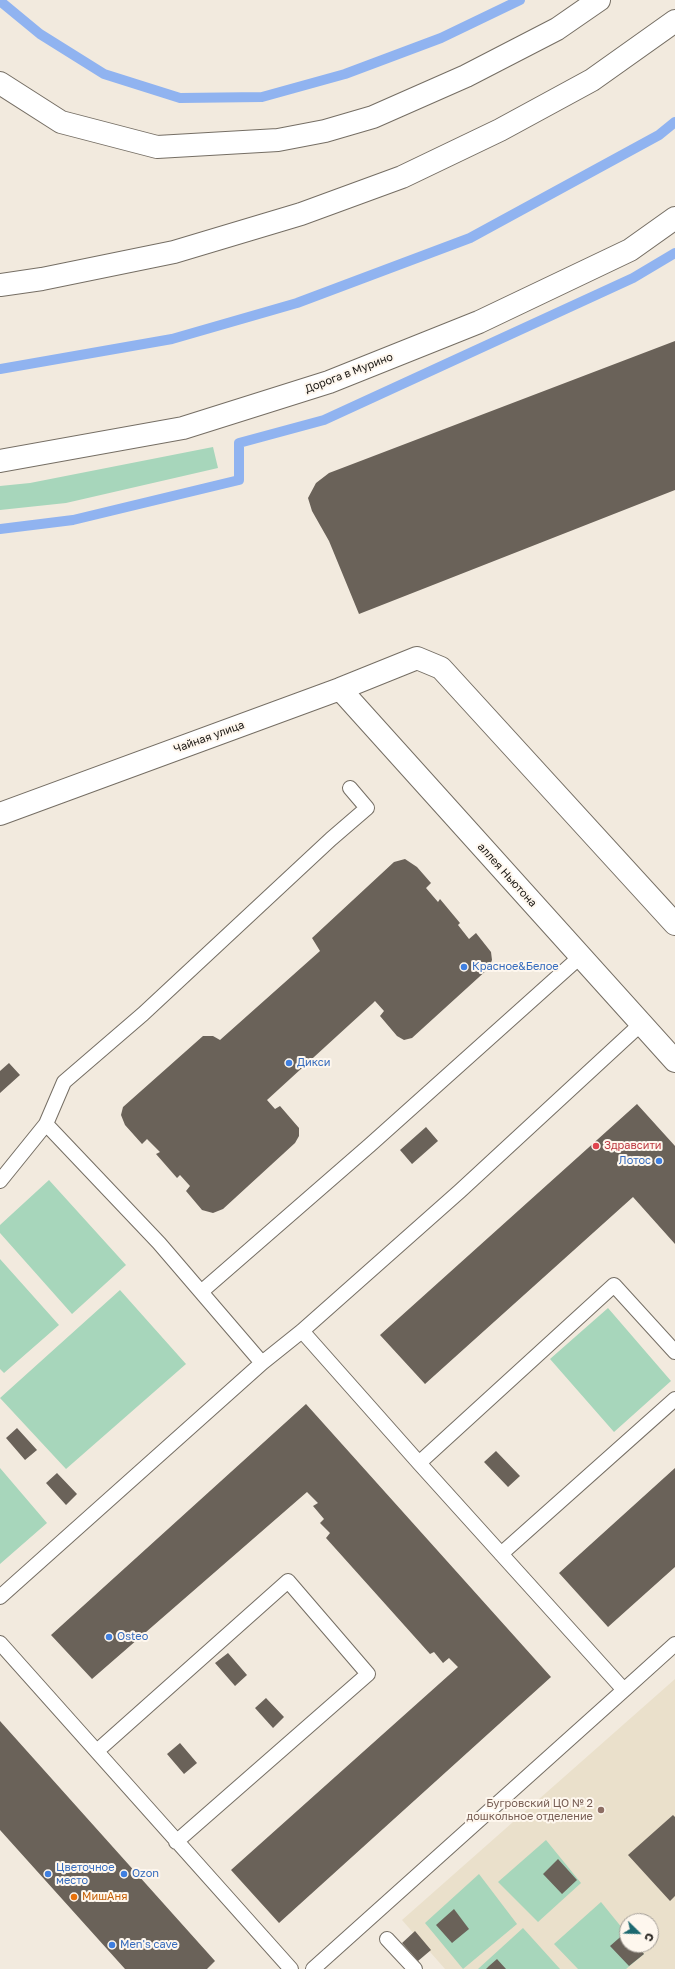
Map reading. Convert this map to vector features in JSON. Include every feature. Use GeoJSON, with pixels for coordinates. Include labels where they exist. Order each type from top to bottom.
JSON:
{"type":"FeatureCollection","features":[{"type":"Feature","properties":{"kind":"street"},"geometry":{"type":"LineString","coordinates":[[0,83],[61,122],[157,147],[278,140],[325,131],[373,117],[387,111],[466,76],[557,29],[599,0]]}},
{"type":"Feature","properties":{"kind":"street"},"geometry":{"type":"LineString","coordinates":[[0,285],[42,279],[174,252],[301,214],[402,177],[500,130],[592,80],[675,21]]}},
{"type":"Feature","properties":{"kind":"street","name":"Дорога в Мурино"},"geometry":{"type":"LineString","coordinates":[[0,461],[183,428],[329,382],[494,315],[630,250],[675,218]]}},
{"type":"Feature","properties":{"kind":"street","name":"Чайная улица"},"geometry":{"type":"LineString","coordinates":[[0,814],[340,689],[417,658],[441,668],[675,924]]}},
{"type":"Feature","properties":{"kind":"street","name":"аллея Ньютона"},"geometry":{"type":"LineString","coordinates":[[340,689],[675,1061]]}},
{"type":"Feature","properties":{"kind":"lane"},"geometry":{"type":"LineString","coordinates":[[0,1181],[46,1124],[64,1082],[143,1014],[325,844],[367,808],[350,788]]}},
{"type":"Feature","properties":{"kind":"lane"},"geometry":{"type":"LineString","coordinates":[[201,1292],[370,1145],[581,956]]}},
{"type":"Feature","properties":{"kind":"lane"},"geometry":{"type":"LineString","coordinates":[[0,1597],[262,1363],[302,1331],[460,1191],[642,1023]]}},
{"type":"Feature","properties":{"kind":"lane"},"geometry":{"type":"LineString","coordinates":[[46,1124],[159,1243],[262,1363]]}},
{"type":"Feature","properties":{"kind":"lane"},"geometry":{"type":"LineString","coordinates":[[419,1463],[614,1285],[675,1352]]}},
{"type":"Feature","properties":{"kind":"lane"},"geometry":{"type":"LineString","coordinates":[[302,1331],[500,1554],[624,1690]]}},
{"type":"Feature","properties":{"kind":"lane"},"geometry":{"type":"LineString","coordinates":[[500,1554],[675,1400]]}},
{"type":"Feature","properties":{"kind":"lane"},"geometry":{"type":"LineString","coordinates":[[97,1751],[288,1581],[368,1674],[176,1842]]}},
{"type":"Feature","properties":{"kind":"lane"},"geometry":{"type":"LineString","coordinates":[[0,1643],[176,1842],[291,1969]]}},
{"type":"Feature","properties":{"kind":"lane"},"geometry":{"type":"LineString","coordinates":[[313,1969],[675,1644]]}},
{"type":"Feature","properties":{"kind":"lane"},"geometry":{"type":"LineString","coordinates":[[387,1939],[415,1969]]}},
{"type":"Feature","properties":{"kind":"shaded area","name":"Бугровский ЦО № 2 дошкольное отделение"},"geometry":{"type":"Polygon","coordinates":[[[675,1679],[675,1969],[445,1969],[402,1920],[675,1679]]]}},
{"type":"Feature","properties":{"kind":"green space"},"geometry":{"type":"Polygon","coordinates":[[[213,447],[218,468],[66,503],[0,510],[0,486],[30,483],[213,447]]]}},
{"type":"Feature","properties":{"kind":"green space"},"geometry":{"type":"Polygon","coordinates":[[[49,1180],[126,1265],[72,1314],[0,1233],[0,1225],[49,1180]]]}},
{"type":"Feature","properties":{"kind":"green space"},"geometry":{"type":"Polygon","coordinates":[[[0,1259],[59,1325],[4,1373],[0,1369],[0,1259]]]}},
{"type":"Feature","properties":{"kind":"green space"},"geometry":{"type":"Polygon","coordinates":[[[120,1290],[186,1364],[66,1469],[0,1398],[120,1290]]]}},
{"type":"Feature","properties":{"kind":"green space"},"geometry":{"type":"Polygon","coordinates":[[[608,1308],[671,1381],[614,1432],[550,1359],[608,1308]]]}},
{"type":"Feature","properties":{"kind":"green space"},"geometry":{"type":"Polygon","coordinates":[[[0,1468],[47,1523],[0,1564],[0,1468]]]}},
{"type":"Feature","properties":{"kind":"green space"},"geometry":{"type":"Polygon","coordinates":[[[546,1840],[581,1883],[538,1922],[498,1882],[546,1840]]]}},
{"type":"Feature","properties":{"kind":"green space"},"geometry":{"type":"Polygon","coordinates":[[[479,1874],[517,1924],[463,1969],[425,1923],[479,1874]]]}},
{"type":"Feature","properties":{"kind":"green space"},"geometry":{"type":"Polygon","coordinates":[[[601,1902],[619,1924],[619,1953],[644,1954],[626,1969],[578,1969],[554,1944],[601,1902]]]}},
{"type":"Feature","properties":{"kind":"green space"},"geometry":{"type":"Polygon","coordinates":[[[523,1928],[560,1969],[478,1969],[523,1928]]]}},
{"type":"Feature","properties":{"kind":"building"},"geometry":{"type":"Polygon","coordinates":[[[675,341],[675,490],[359,614],[329,541],[312,511],[308,498],[316,483],[329,473],[675,341]]]}},
{"type":"Feature","properties":{"kind":"building"},"geometry":{"type":"Polygon","coordinates":[[[405,859],[417,867],[431,883],[426,888],[438,902],[440,899],[460,923],[458,925],[469,939],[476,933],[491,952],[492,960],[489,968],[412,1038],[404,1040],[397,1036],[380,1016],[384,1011],[375,1001],[267,1100],[275,1109],[280,1106],[299,1128],[299,1136],[295,1143],[223,1209],[213,1213],[202,1210],[186,1191],[190,1186],[180,1175],[177,1178],[156,1154],[160,1152],[147,1139],[142,1144],[125,1125],[121,1115],[123,1107],[203,1036],[213,1036],[220,1040],[320,951],[312,938],[394,862],[405,859]]]}},
{"type":"Feature","properties":{"kind":"building"},"geometry":{"type":"Polygon","coordinates":[[[9,1063],[20,1075],[0,1093],[0,1071],[9,1063]]]}},
{"type":"Feature","properties":{"kind":"building"},"geometry":{"type":"Polygon","coordinates":[[[637,1104],[675,1146],[675,1244],[633,1197],[425,1384],[380,1335],[637,1104]]]}},
{"type":"Feature","properties":{"kind":"building"},"geometry":{"type":"Polygon","coordinates":[[[426,1127],[438,1141],[412,1164],[400,1150],[426,1127]]]}},
{"type":"Feature","properties":{"kind":"building"},"geometry":{"type":"Polygon","coordinates":[[[306,1404],[551,1677],[279,1923],[231,1870],[458,1667],[449,1658],[443,1663],[434,1652],[430,1654],[326,1538],[330,1533],[320,1523],[324,1519],[313,1506],[318,1503],[307,1492],[92,1679],[51,1635],[306,1404]]]}},
{"type":"Feature","properties":{"kind":"building"},"geometry":{"type":"Polygon","coordinates":[[[17,1428],[37,1450],[25,1460],[6,1438],[17,1428]]]}},
{"type":"Feature","properties":{"kind":"building"},"geometry":{"type":"Polygon","coordinates":[[[496,1451],[520,1476],[508,1487],[484,1462],[496,1451]]]}},
{"type":"Feature","properties":{"kind":"building"},"geometry":{"type":"Polygon","coordinates":[[[675,1468],[675,1567],[608,1627],[559,1573],[675,1468]]]}},
{"type":"Feature","properties":{"kind":"building"},"geometry":{"type":"Polygon","coordinates":[[[57,1473],[77,1494],[66,1505],[46,1483],[57,1473]]]}},
{"type":"Feature","properties":{"kind":"building"},"geometry":{"type":"Polygon","coordinates":[[[228,1653],[247,1675],[235,1686],[215,1663],[228,1653]]]}},
{"type":"Feature","properties":{"kind":"building"},"geometry":{"type":"Polygon","coordinates":[[[266,1698],[284,1717],[273,1728],[255,1708],[266,1698]]]}},
{"type":"Feature","properties":{"kind":"building"},"geometry":{"type":"Polygon","coordinates":[[[0,1721],[215,1961],[207,1969],[125,1969],[0,1830],[0,1721]]]}},
{"type":"Feature","properties":{"kind":"building"},"geometry":{"type":"Polygon","coordinates":[[[180,1743],[197,1763],[184,1774],[167,1754],[180,1743]]]}},
{"type":"Feature","properties":{"kind":"building"},"geometry":{"type":"Polygon","coordinates":[[[673,1815],[675,1817],[675,1896],[670,1901],[628,1855],[673,1815]]]}},
{"type":"Feature","properties":{"kind":"building"},"geometry":{"type":"Polygon","coordinates":[[[558,1859],[577,1880],[562,1894],[543,1874],[558,1859]]]}},
{"type":"Feature","properties":{"kind":"building"},"geometry":{"type":"Polygon","coordinates":[[[454,1909],[469,1929],[452,1943],[436,1925],[454,1909]]]}},
{"type":"Feature","properties":{"kind":"building"},"geometry":{"type":"Polygon","coordinates":[[[415,1931],[431,1950],[418,1961],[402,1943],[415,1931]]]}},
{"type":"Feature","properties":{"kind":"building"},"geometry":{"type":"Polygon","coordinates":[[[619,1938],[619,1953],[644,1954],[629,1966],[610,1946],[619,1938]]]}},
{"type":"Feature","properties":{"kind":"building"},"geometry":{"type":"Polygon","coordinates":[[[497,1959],[506,1969],[486,1969],[489,1966],[497,1959]]]}},
{"type":"Feature","properties":{"kind":"waterway"},"geometry":{"type":"LineString","coordinates":[[0,1],[40,34],[104,74],[180,98],[262,97],[345,74],[441,38],[520,0]]}},
{"type":"Feature","properties":{"kind":"waterway"},"geometry":{"type":"LineString","coordinates":[[0,369],[172,339],[297,303],[470,238],[659,135],[675,122]]}},
{"type":"Feature","properties":{"kind":"waterway"},"geometry":{"type":"LineString","coordinates":[[0,529],[73,520],[239,480],[239,443],[324,420],[633,278],[675,253]]}},
{"type":"Feature","properties":{"kind":"place","name":"Красное&Белое"},"geometry":{"type":"Point","coordinates":[464,967]}},
{"type":"Feature","properties":{"kind":"place","name":"Дикси"},"geometry":{"type":"Point","coordinates":[289,1063]}},
{"type":"Feature","properties":{"kind":"place","name":"Здравсити"},"geometry":{"type":"Point","coordinates":[596,1146]}},
{"type":"Feature","properties":{"kind":"place","name":"Лотос"},"geometry":{"type":"Point","coordinates":[659,1161]}},
{"type":"Feature","properties":{"kind":"place","name":"Osteo"},"geometry":{"type":"Point","coordinates":[109,1637]}},
{"type":"Feature","properties":{"kind":"place","name":"Бугровский ЦО № 2 дошкольное отделение"},"geometry":{"type":"Point","coordinates":[601,1810]}},
{"type":"Feature","properties":{"kind":"place","name":"Цветочное место"},"geometry":{"type":"Point","coordinates":[48,1874]}},
{"type":"Feature","properties":{"kind":"place","name":"Ozon"},"geometry":{"type":"Point","coordinates":[124,1874]}},
{"type":"Feature","properties":{"kind":"place","name":"МишАня"},"geometry":{"type":"Point","coordinates":[74,1897]}},
{"type":"Feature","properties":{"kind":"place","name":"Men's cave"},"geometry":{"type":"Point","coordinates":[112,1945]}}]}
